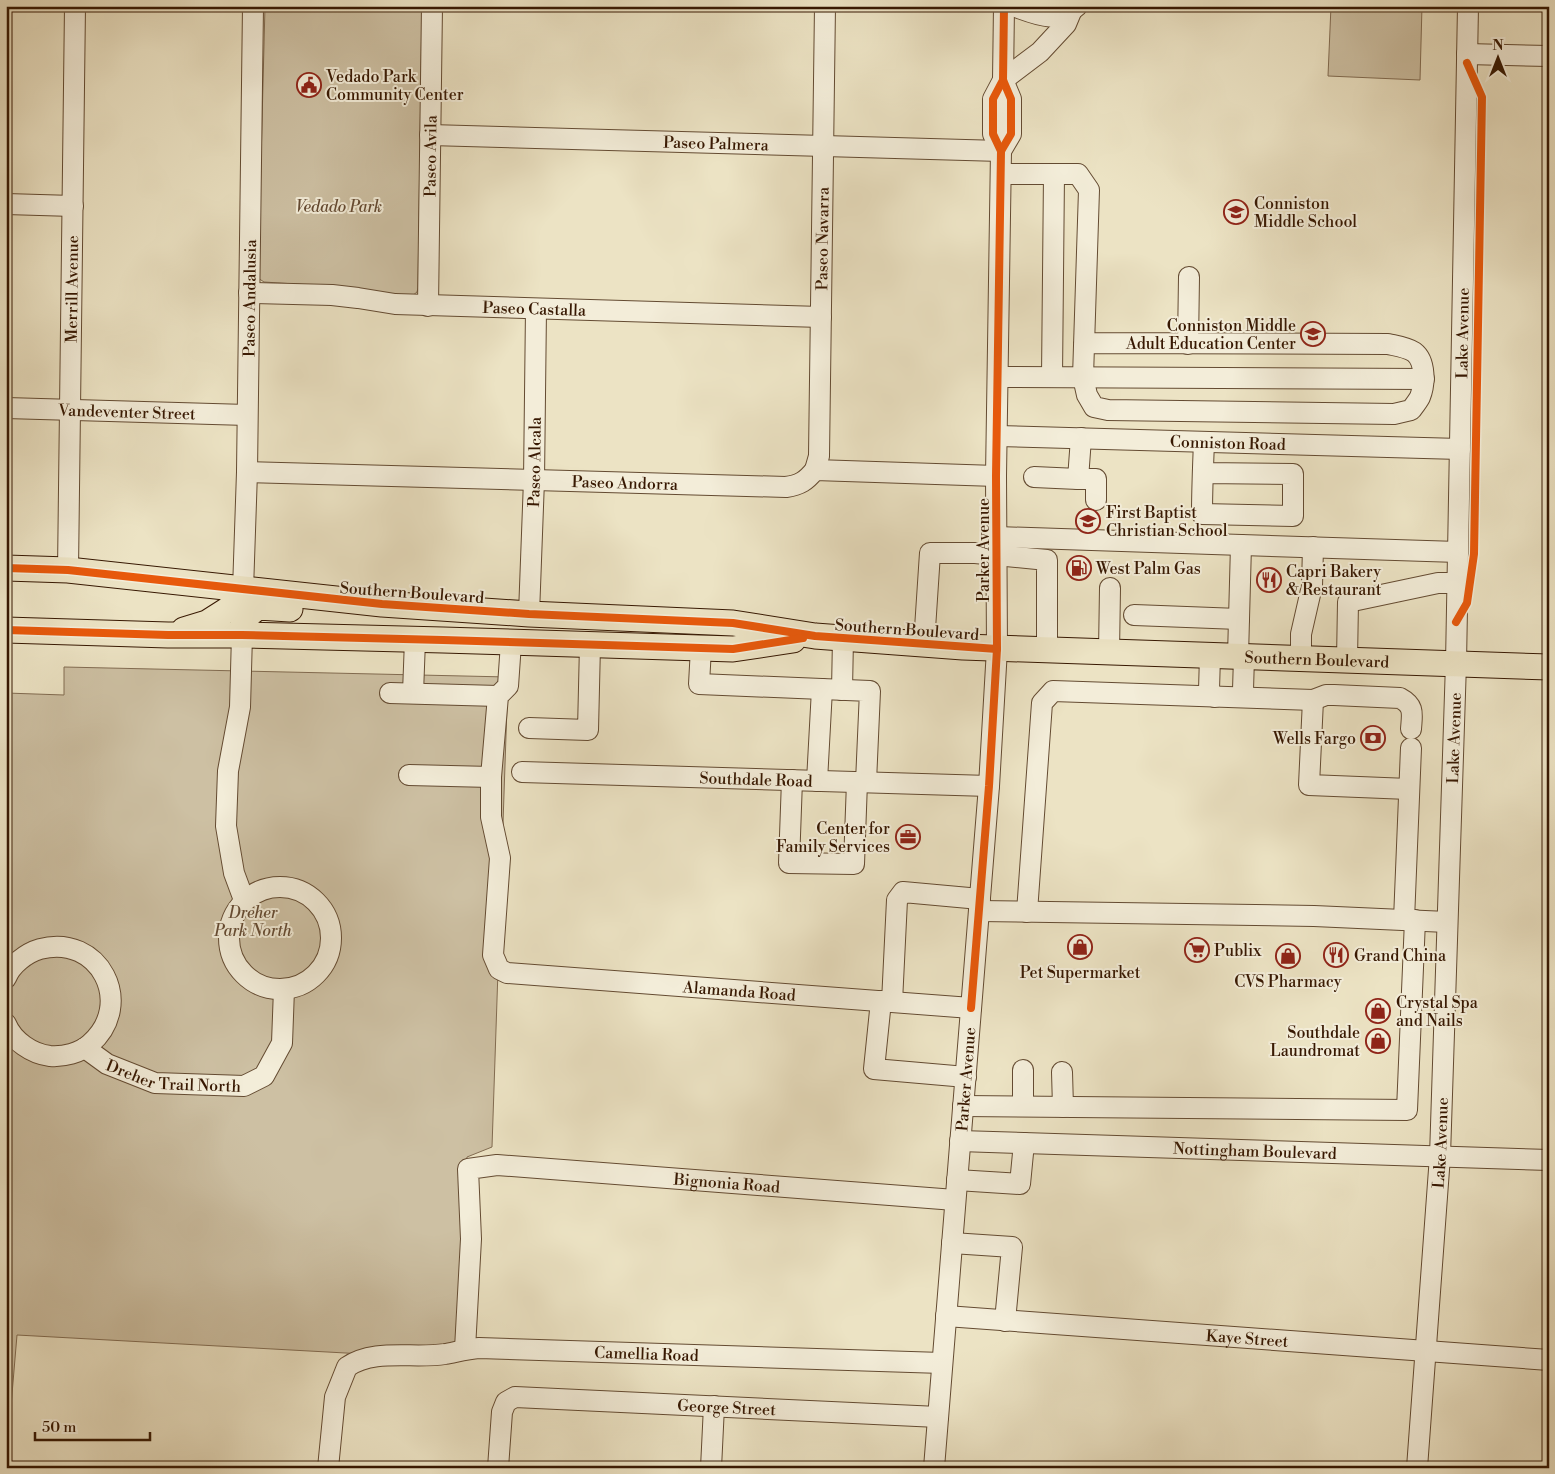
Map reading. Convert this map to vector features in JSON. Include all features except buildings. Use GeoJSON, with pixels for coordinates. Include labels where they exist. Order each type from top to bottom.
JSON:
{"type":"FeatureCollection","features":[{"type":"Feature","properties":{"kind":"main road","name":"Southern Boulevard"},"geometry":{"type":"LineString","coordinates":[[6,568],[68,570],[328,599],[529,614],[733,623],[815,636],[997,649],[1549,667]]}},
{"type":"Feature","properties":{"kind":"main road"},"geometry":{"type":"LineString","coordinates":[[168,635],[207,623],[229,609],[243,590]]}},
{"type":"Feature","properties":{"kind":"main road"},"geometry":{"type":"LineString","coordinates":[[242,635],[242,626],[246,616],[258,607],[305,610],[328,599]]}},
{"type":"Feature","properties":{"kind":"main road"},"geometry":{"type":"LineString","coordinates":[[443,640],[493,627],[529,614]]}},
{"type":"Feature","properties":{"kind":"main road","name":"Southern Boulevard"},"geometry":{"type":"LineString","coordinates":[[6,630],[733,649],[815,636]]}},
{"type":"Feature","properties":{"kind":"street","name":"Merrill Avenue"},"geometry":{"type":"LineString","coordinates":[[68,570],[76,6]]}},
{"type":"Feature","properties":{"kind":"street","name":"Paseo Andalusia"},"geometry":{"type":"LineString","coordinates":[[243,590],[253,6]]}},
{"type":"Feature","properties":{"kind":"street","name":"Paseo Avila"},"geometry":{"type":"LineString","coordinates":[[428,306],[432,6]]}},
{"type":"Feature","properties":{"kind":"street","name":"Paseo Navarra"},"geometry":{"type":"LineString","coordinates":[[815,470],[819,456],[825,6]]}},
{"type":"Feature","properties":{"kind":"street","name":"Parker Avenue"},"geometry":{"type":"LineString","coordinates":[[934,1468],[989,786],[997,649],[996,476],[1001,174],[1002,151],[1011,134],[1011,99],[1003,80],[1004,6]]}},
{"type":"Feature","properties":{"kind":"street"},"geometry":{"type":"LineString","coordinates":[[1013,6],[1048,17],[1060,17],[1074,9]]}},
{"type":"Feature","properties":{"kind":"street","name":"Lake Avenue"},"geometry":{"type":"LineString","coordinates":[[1417,1468],[1440,1156],[1456,663],[1468,6]]}},
{"type":"Feature","properties":{"kind":"street"},"geometry":{"type":"LineString","coordinates":[[1003,80],[1040,52],[1066,24],[1074,9]]}},
{"type":"Feature","properties":{"kind":"street"},"geometry":{"type":"LineString","coordinates":[[1467,54],[1549,56]]}},
{"type":"Feature","properties":{"kind":"street","name":"Paseo Palmera"},"geometry":{"type":"LineString","coordinates":[[430,135],[1002,151]]}},
{"type":"Feature","properties":{"kind":"street"},"geometry":{"type":"LineString","coordinates":[[1001,174],[1078,174],[1089,190],[1084,343],[1083,377],[1087,395],[1094,407],[1108,410],[1394,414],[1411,410],[1420,398],[1424,379],[1422,366],[1416,354],[1406,348],[1388,344],[1084,343]]}},
{"type":"Feature","properties":{"kind":"street"},"geometry":{"type":"LineString","coordinates":[[1052,377],[1054,174]]}},
{"type":"Feature","properties":{"kind":"street"},"geometry":{"type":"LineString","coordinates":[[6,204],[73,206]]}},
{"type":"Feature","properties":{"kind":"street"},"geometry":{"type":"LineString","coordinates":[[1188,344],[1190,277]]}},
{"type":"Feature","properties":{"kind":"street","name":"Paseo Castalla"},"geometry":{"type":"LineString","coordinates":[[249,293],[332,295],[395,304],[428,306],[821,317]]}},
{"type":"Feature","properties":{"kind":"street","name":"Paseo Alcala"},"geometry":{"type":"LineString","coordinates":[[529,614],[534,480],[536,309]]}},
{"type":"Feature","properties":{"kind":"street"},"geometry":{"type":"LineString","coordinates":[[998,377],[1424,379]]}},
{"type":"Feature","properties":{"kind":"street","name":"Vandeventer Street"},"geometry":{"type":"LineString","coordinates":[[6,408],[247,414]]}},
{"type":"Feature","properties":{"kind":"street","name":"Conniston Road"},"geometry":{"type":"LineString","coordinates":[[997,436],[1460,449]]}},
{"type":"Feature","properties":{"kind":"street"},"geometry":{"type":"LineString","coordinates":[[1078,479],[1081,438]]}},
{"type":"Feature","properties":{"kind":"street"},"geometry":{"type":"LineString","coordinates":[[1203,473],[1293,474],[1293,516],[1202,514],[1203,473],[1204,442]]}},
{"type":"Feature","properties":{"kind":"street"},"geometry":{"type":"LineString","coordinates":[[815,470],[996,476]]}},
{"type":"Feature","properties":{"kind":"street","name":"Paseo Andorra"},"geometry":{"type":"LineString","coordinates":[[246,472],[786,487],[797,486],[806,481],[815,470]]}},
{"type":"Feature","properties":{"kind":"street"},"geometry":{"type":"LineString","coordinates":[[1034,477],[1096,479],[1096,500]]}},
{"type":"Feature","properties":{"kind":"street"},"geometry":{"type":"LineString","coordinates":[[924,644],[930,553],[997,546],[1240,545],[1458,552]]}},
{"type":"Feature","properties":{"kind":"street"},"geometry":{"type":"LineString","coordinates":[[1240,545],[1239,619],[1243,690],[1246,698]]}},
{"type":"Feature","properties":{"kind":"street"},"geometry":{"type":"LineString","coordinates":[[997,546],[1047,560],[1047,650]]}},
{"type":"Feature","properties":{"kind":"street"},"geometry":{"type":"LineString","coordinates":[[1301,658],[1301,634],[1312,586],[1313,547]]}},
{"type":"Feature","properties":{"kind":"street"},"geometry":{"type":"LineString","coordinates":[[1346,660],[1348,602],[1438,582],[1457,583]]}},
{"type":"Feature","properties":{"kind":"street"},"geometry":{"type":"LineString","coordinates":[[1109,652],[1110,588]]}},
{"type":"Feature","properties":{"kind":"street"},"geometry":{"type":"LineString","coordinates":[[1134,615],[1239,619]]}},
{"type":"Feature","properties":{"kind":"street"},"geometry":{"type":"LineString","coordinates":[[242,635],[240,707],[228,771],[226,826],[234,873],[244,900]]}},
{"type":"Feature","properties":{"kind":"street"},"geometry":{"type":"LineString","coordinates":[[842,690],[844,638]]}},
{"type":"Feature","properties":{"kind":"street"},"geometry":{"type":"LineString","coordinates":[[413,693],[415,640]]}},
{"type":"Feature","properties":{"kind":"street"},"geometry":{"type":"LineString","coordinates":[[409,776],[491,777],[498,696],[508,686],[511,643]]}},
{"type":"Feature","properties":{"kind":"street"},"geometry":{"type":"LineString","coordinates":[[529,728],[588,730],[590,645]]}},
{"type":"Feature","properties":{"kind":"street"},"geometry":{"type":"LineString","coordinates":[[701,648],[699,684],[870,691],[854,864],[788,863],[792,780]]}},
{"type":"Feature","properties":{"kind":"street"},"geometry":{"type":"LineString","coordinates":[[1210,656],[1209,690],[1215,697]]}},
{"type":"Feature","properties":{"kind":"street"},"geometry":{"type":"LineString","coordinates":[[817,780],[822,689]]}},
{"type":"Feature","properties":{"kind":"street"},"geometry":{"type":"LineString","coordinates":[[963,1106],[1406,1110],[1409,789],[1412,709],[1408,702],[1400,698],[1326,695],[1313,700],[1053,691],[1042,702],[1027,912]]}},
{"type":"Feature","properties":{"kind":"street"},"geometry":{"type":"LineString","coordinates":[[390,693],[498,696]]}},
{"type":"Feature","properties":{"kind":"street"},"geometry":{"type":"LineString","coordinates":[[1313,700],[1310,785],[1409,789]]}},
{"type":"Feature","properties":{"kind":"street","name":"Southdale Road"},"geometry":{"type":"LineString","coordinates":[[522,772],[989,786]]}},
{"type":"Feature","properties":{"kind":"street","name":"Alamanda Road"},"geometry":{"type":"LineString","coordinates":[[491,777],[491,817],[500,858],[493,955],[499,969],[507,973],[971,1008]]}},
{"type":"Feature","properties":{"kind":"street"},"geometry":{"type":"LineString","coordinates":[[276,887],[294,888],[309,896],[320,906],[328,920],[331,935],[330,951],[323,965],[313,977],[299,985],[284,989],[268,988],[253,982],[241,972],[232,959],[228,943],[229,927],[235,913],[244,900],[259,891],[276,887]]}},
{"type":"Feature","properties":{"kind":"street"},"geometry":{"type":"LineString","coordinates":[[966,1077],[874,1069],[886,1002],[897,900],[903,892],[1027,912],[1314,916],[1447,922]]}},
{"type":"Feature","properties":{"kind":"street","name":"Dreher Trail North"},"geometry":{"type":"LineString","coordinates":[[6,978],[18,961],[33,951],[51,946],[70,948],[86,955],[100,968],[109,984],[111,1002],[108,1020],[99,1036],[85,1048],[68,1055],[50,1056],[32,1051],[9,1035]]}},
{"type":"Feature","properties":{"kind":"street","name":"Dreher Trail North"},"geometry":{"type":"LineString","coordinates":[[85,1048],[107,1064],[155,1083],[244,1086],[264,1076],[282,1043],[284,989]]}},
{"type":"Feature","properties":{"kind":"street"},"geometry":{"type":"LineString","coordinates":[[1024,1070],[1024,1106]]}},
{"type":"Feature","properties":{"kind":"street"},"geometry":{"type":"LineString","coordinates":[[1062,1072],[1063,1106]]}},
{"type":"Feature","properties":{"kind":"street","name":"Nottingham Boulevard"},"geometry":{"type":"LineString","coordinates":[[960,1141],[1549,1160]]}},
{"type":"Feature","properties":{"kind":"street"},"geometry":{"type":"LineString","coordinates":[[957,1180],[1020,1184],[1024,1143]]}},
{"type":"Feature","properties":{"kind":"street","name":"Bignonia Road"},"geometry":{"type":"LineString","coordinates":[[465,1349],[471,1239],[468,1169],[497,1165],[956,1200]]}},
{"type":"Feature","properties":{"kind":"street"},"geometry":{"type":"LineString","coordinates":[[952,1243],[1012,1247],[1005,1321]]}},
{"type":"Feature","properties":{"kind":"street","name":"Kaye Street"},"geometry":{"type":"LineString","coordinates":[[946,1316],[1549,1360]]}},
{"type":"Feature","properties":{"kind":"street","name":"Camellia Road"},"geometry":{"type":"LineString","coordinates":[[328,1468],[335,1397],[347,1367],[364,1358],[444,1354],[479,1348],[942,1363]]}},
{"type":"Feature","properties":{"kind":"street","name":"George Street"},"geometry":{"type":"LineString","coordinates":[[498,1468],[502,1412],[506,1402],[515,1397],[938,1418]]}},
{"type":"Feature","properties":{"kind":"street"},"geometry":{"type":"LineString","coordinates":[[711,1468],[714,1406]]}},
{"type":"Feature","properties":{"kind":"green space","name":"Vedado Park"},"geometry":{"type":"Polygon","coordinates":[[[265,6],[422,6],[418,288],[417,292],[412,296],[384,296],[342,287],[264,282],[258,278],[265,6]]]}},
{"type":"Feature","properties":{"kind":"green space"},"geometry":{"type":"Polygon","coordinates":[[[1331,6],[1422,6],[1420,80],[1328,76],[1331,6]]]}},
{"type":"Feature","properties":{"kind":"green space","name":"Dreher Park North"},"geometry":{"type":"Polygon","coordinates":[[[64,667],[508,677],[492,1147],[467,1157],[455,1359],[17,1335],[6,1465],[6,693],[64,695],[64,667]]]}},
{"type":"Feature","properties":{"kind":"cycle path"},"geometry":{"type":"LineString","coordinates":[[971,1008],[989,786],[997,649],[996,476],[1001,151],[1011,134],[1011,99],[1003,80],[1004,6]]}},
{"type":"Feature","properties":{"kind":"cycle path"},"geometry":{"type":"LineString","coordinates":[[1456,622],[1467,603],[1474,554],[1482,97],[1467,63]]}},
{"type":"Feature","properties":{"kind":"cycle path"},"geometry":{"type":"LineString","coordinates":[[1001,151],[993,134],[993,99],[1003,80]]}},
{"type":"Feature","properties":{"kind":"cycle path"},"geometry":{"type":"LineString","coordinates":[[6,568],[68,570],[382,604],[529,614],[733,623],[815,636],[997,649]]}},
{"type":"Feature","properties":{"kind":"cycle path"},"geometry":{"type":"LineString","coordinates":[[6,630],[733,649],[803,638]]}},
{"type":"Feature","properties":{"kind":"place","name":"Vedado Park Community Center"},"geometry":{"type":"Point","coordinates":[309,85]}},
{"type":"Feature","properties":{"kind":"place","name":"Conniston Middle School"},"geometry":{"type":"Point","coordinates":[1236,212]}},
{"type":"Feature","properties":{"kind":"place","name":"Conniston Middle Adult Education Center"},"geometry":{"type":"Point","coordinates":[1313,334]}},
{"type":"Feature","properties":{"kind":"place","name":"First Baptist Christian School"},"geometry":{"type":"Point","coordinates":[1088,521]}},
{"type":"Feature","properties":{"kind":"place","name":"West Palm Gas"},"geometry":{"type":"Point","coordinates":[1079,568]}},
{"type":"Feature","properties":{"kind":"place","name":"Capri Bakery & Restaurant"},"geometry":{"type":"Point","coordinates":[1269,580]}},
{"type":"Feature","properties":{"kind":"place","name":"Wells Fargo"},"geometry":{"type":"Point","coordinates":[1373,738]}},
{"type":"Feature","properties":{"kind":"place","name":"Center for Family Services"},"geometry":{"type":"Point","coordinates":[908,837]}},
{"type":"Feature","properties":{"kind":"place","name":"Pet Supermarket"},"geometry":{"type":"Point","coordinates":[1080,947]}},
{"type":"Feature","properties":{"kind":"place","name":"Publix"},"geometry":{"type":"Point","coordinates":[1197,950]}},
{"type":"Feature","properties":{"kind":"place","name":"Grand China"},"geometry":{"type":"Point","coordinates":[1336,955]}},
{"type":"Feature","properties":{"kind":"place","name":"CVS Pharmacy"},"geometry":{"type":"Point","coordinates":[1288,956]}},
{"type":"Feature","properties":{"kind":"place","name":"Crystal Spa and Nails"},"geometry":{"type":"Point","coordinates":[1378,1011]}},
{"type":"Feature","properties":{"kind":"place","name":"Southdale Laundromat"},"geometry":{"type":"Point","coordinates":[1378,1041]}}]}
